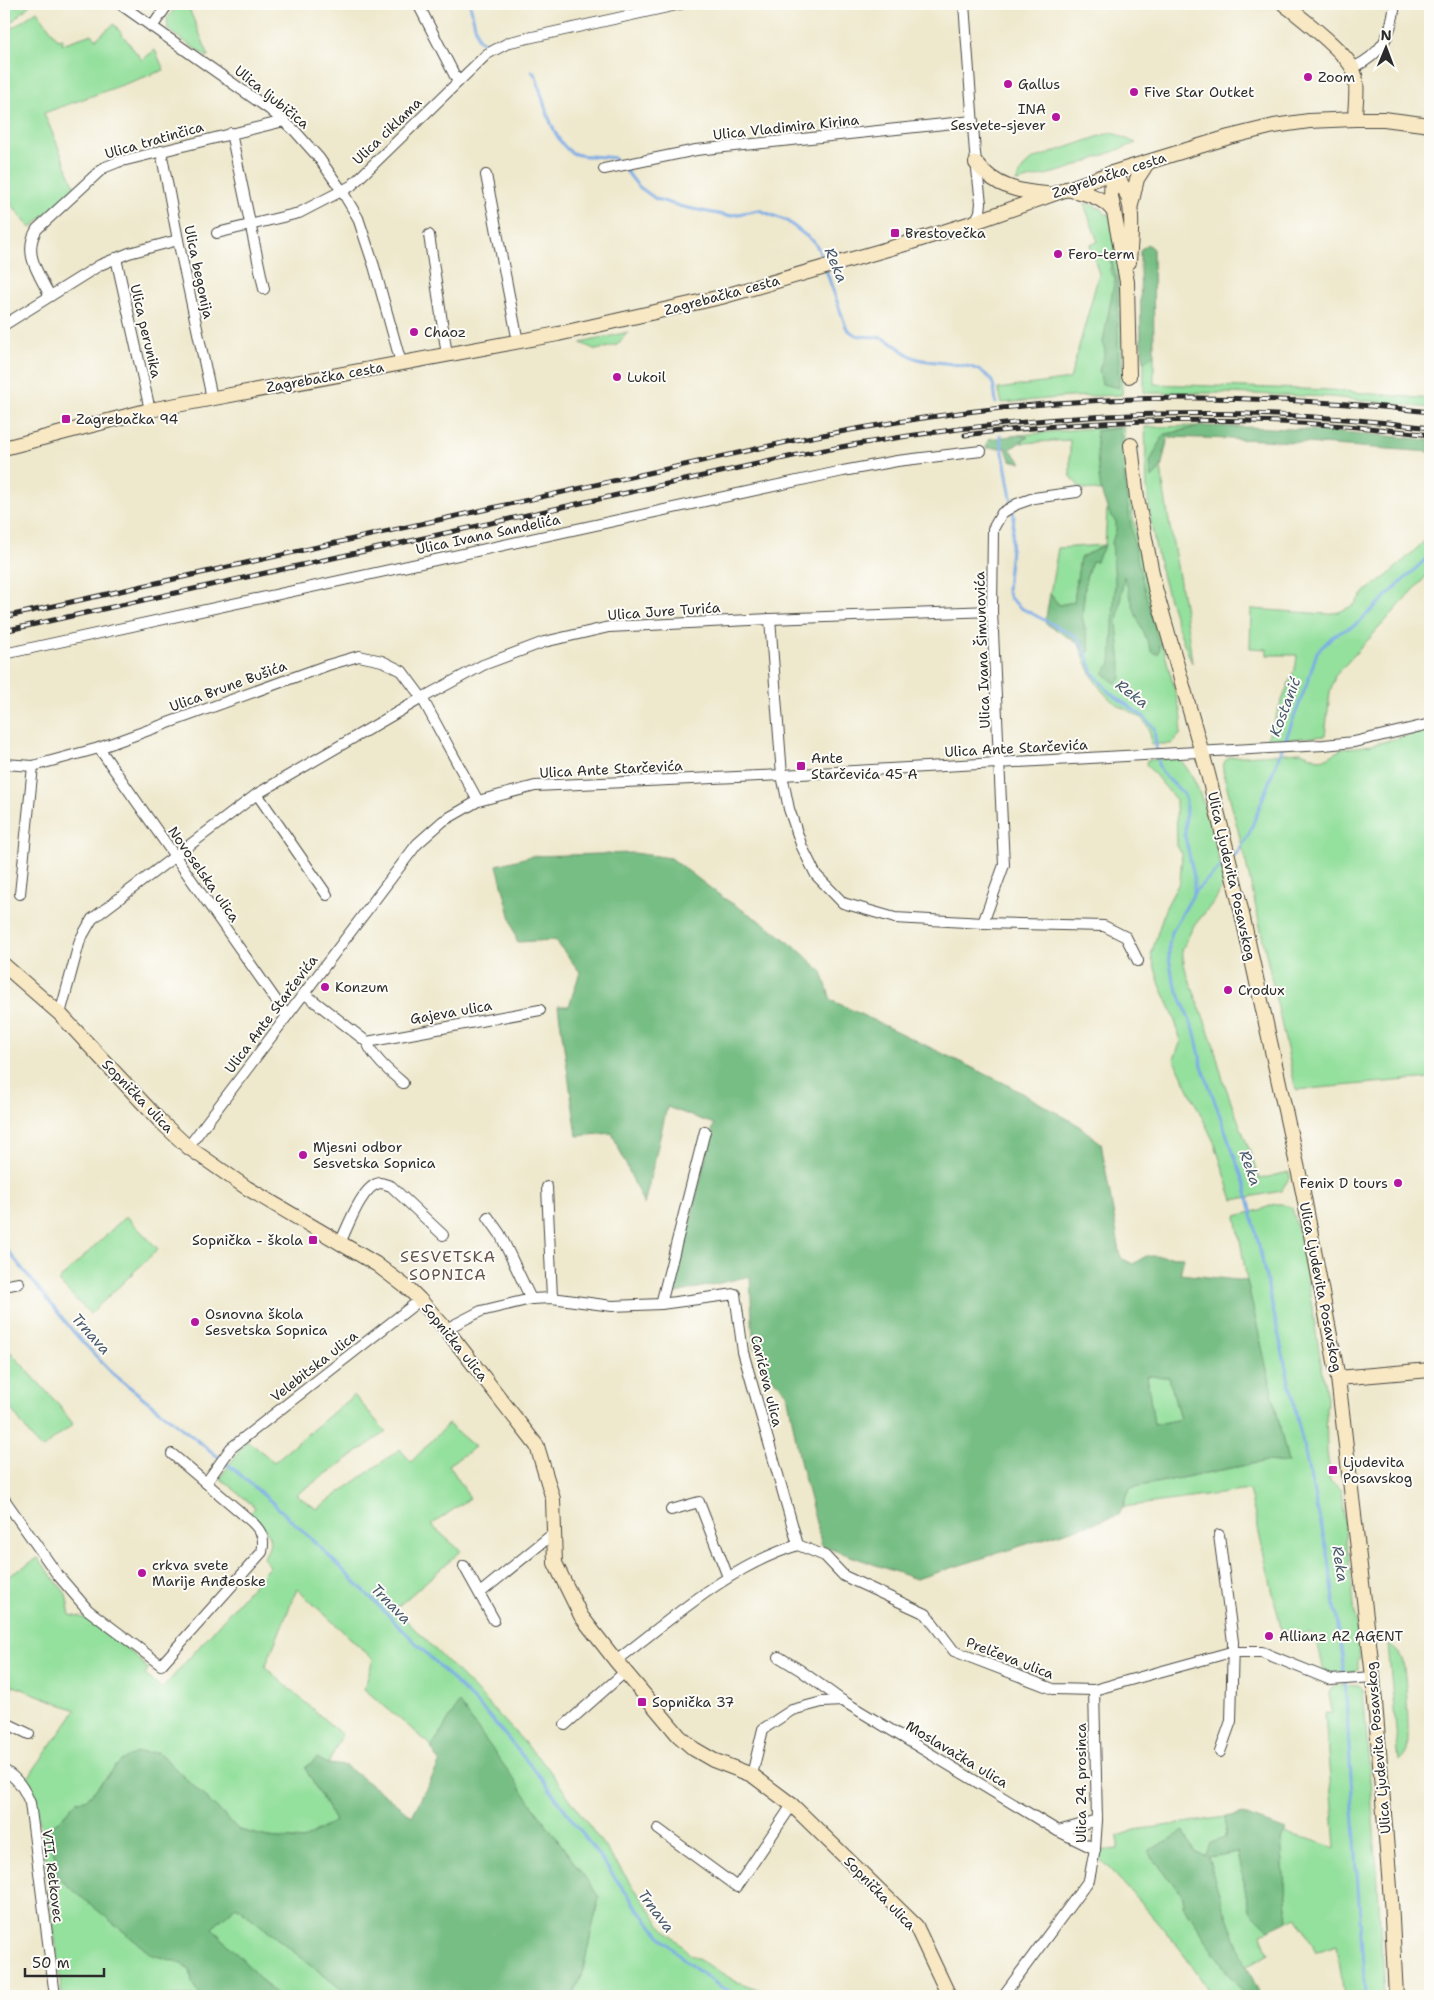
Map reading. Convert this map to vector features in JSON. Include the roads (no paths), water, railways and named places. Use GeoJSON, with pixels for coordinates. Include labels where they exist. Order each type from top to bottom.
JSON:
{"type":"FeatureCollection","features":[{"type":"Feature","properties":{"kind":"main road"},"geometry":{"type":"LineString","coordinates":[[1284,4],[1339,52],[1353,68],[1356,85],[1355,119]]}},
{"type":"Feature","properties":{"kind":"main road","name":"Zagrebačka cesta"},"geometry":{"type":"LineString","coordinates":[[4,448],[150,410],[518,342],[693,304],[838,264],[975,222],[1112,173],[1229,137],[1274,126],[1309,121],[1355,119],[1384,119],[1430,125]]}},
{"type":"Feature","properties":{"kind":"main road"},"geometry":{"type":"LineString","coordinates":[[1129,376],[1127,282],[1131,209],[1137,179],[1148,162]]}},
{"type":"Feature","properties":{"kind":"main road"},"geometry":{"type":"LineString","coordinates":[[976,164],[990,178],[1005,187],[1019,191],[1050,194]]}},
{"type":"Feature","properties":{"kind":"main road"},"geometry":{"type":"LineString","coordinates":[[1112,173],[1124,186],[1131,209]]}},
{"type":"Feature","properties":{"kind":"main road"},"geometry":{"type":"LineString","coordinates":[[1112,173],[1111,196],[1127,282]]}},
{"type":"Feature","properties":{"kind":"main road"},"geometry":{"type":"LineString","coordinates":[[1066,189],[1098,198],[1114,212]]}},
{"type":"Feature","properties":{"kind":"main road","name":"Ulica Ljudevita Posavskog"},"geometry":{"type":"LineString","coordinates":[[1131,445],[1142,525],[1155,588],[1202,751],[1232,875],[1303,1192],[1338,1378],[1366,1678],[1391,1900],[1396,1996]]}},
{"type":"Feature","properties":{"kind":"main road","name":"Sopnička ulica"},"geometry":{"type":"LineString","coordinates":[[4,965],[60,1014],[160,1121],[188,1147],[247,1188],[394,1277],[420,1300],[446,1328],[537,1446],[553,1499],[555,1563],[581,1616],[620,1667],[678,1736],[694,1749],[713,1760],[752,1774],[792,1805],[916,1926],[949,1996]]}},
{"type":"Feature","properties":{"kind":"main road"},"geometry":{"type":"LineString","coordinates":[[1338,1378],[1430,1370]]}},
{"type":"Feature","properties":{"kind":"street","name":"Ulica ljubičica"},"geometry":{"type":"LineString","coordinates":[[120,4],[227,78],[284,121],[312,150],[342,191],[358,218],[366,239],[401,363]]}},
{"type":"Feature","properties":{"kind":"street"},"geometry":{"type":"LineString","coordinates":[[152,26],[168,4]]}},
{"type":"Feature","properties":{"kind":"street"},"geometry":{"type":"LineString","coordinates":[[418,4],[458,82]]}},
{"type":"Feature","properties":{"kind":"street","name":"Ulica ciklama"},"geometry":{"type":"LineString","coordinates":[[217,233],[299,213],[342,191],[354,182],[487,54],[503,44],[681,4]]}},
{"type":"Feature","properties":{"kind":"street"},"geometry":{"type":"LineString","coordinates":[[964,4],[976,164],[981,203],[980,212],[975,222]]}},
{"type":"Feature","properties":{"kind":"street"},"geometry":{"type":"LineString","coordinates":[[1353,68],[1376,52],[1386,41],[1393,21],[1395,4]]}},
{"type":"Feature","properties":{"kind":"street","name":"Ulica Vladimira Kirina"},"geometry":{"type":"LineString","coordinates":[[604,170],[696,150],[973,120]]}},
{"type":"Feature","properties":{"kind":"street","name":"Ulica tratinčica"},"geometry":{"type":"LineString","coordinates":[[50,296],[30,255],[30,242],[37,229],[103,168],[118,162],[284,121]]}},
{"type":"Feature","properties":{"kind":"street"},"geometry":{"type":"LineString","coordinates":[[231,133],[264,289]]}},
{"type":"Feature","properties":{"kind":"street","name":"Ulica begonija"},"geometry":{"type":"LineString","coordinates":[[161,151],[212,398]]}},
{"type":"Feature","properties":{"kind":"street"},"geometry":{"type":"LineString","coordinates":[[486,175],[518,342]]}},
{"type":"Feature","properties":{"kind":"street"},"geometry":{"type":"LineString","coordinates":[[429,235],[447,355]]}},
{"type":"Feature","properties":{"kind":"street"},"geometry":{"type":"LineString","coordinates":[[4,325],[100,265],[116,258],[178,240]]}},
{"type":"Feature","properties":{"kind":"street","name":"Ulica perunika"},"geometry":{"type":"LineString","coordinates":[[116,258],[150,410]]}},
{"type":"Feature","properties":{"kind":"street","name":"Ulica Ivana Sandelića"},"geometry":{"type":"LineString","coordinates":[[4,654],[843,471],[897,461],[981,451]]}},
{"type":"Feature","properties":{"kind":"street","name":"Ulica Ivana Šimunovića"},"geometry":{"type":"LineString","coordinates":[[983,923],[1004,865],[992,611],[993,529],[1002,513],[1013,506],[1034,498],[1076,492]]}},
{"type":"Feature","properties":{"kind":"street","name":"Ulica Jure Turića"},"geometry":{"type":"LineString","coordinates":[[60,1014],[80,940],[92,919],[257,794],[422,698],[483,665],[544,642],[609,628],[770,619],[992,611]]}},
{"type":"Feature","properties":{"kind":"street"},"geometry":{"type":"LineString","coordinates":[[770,619],[782,775],[789,809],[802,847],[816,875],[843,904],[895,918],[983,923],[1104,926],[1126,937],[1138,961]]}},
{"type":"Feature","properties":{"kind":"street","name":"Ulica Brune Bušića"},"geometry":{"type":"LineString","coordinates":[[4,764],[33,766],[99,748],[328,665],[359,656],[382,661],[402,671],[422,698],[478,801]]}},
{"type":"Feature","properties":{"kind":"street","name":"Ulica Ante Starčevića"},"geometry":{"type":"LineString","coordinates":[[188,1147],[417,844],[443,821],[478,801],[535,786],[782,775],[1174,752],[1297,747],[1354,742],[1430,724]]}},
{"type":"Feature","properties":{"kind":"street","name":"Novoselska ulica"},"geometry":{"type":"LineString","coordinates":[[99,748],[287,1016]]}},
{"type":"Feature","properties":{"kind":"street"},"geometry":{"type":"LineString","coordinates":[[20,894],[33,766]]}},
{"type":"Feature","properties":{"kind":"street"},"geometry":{"type":"LineString","coordinates":[[257,794],[327,895]]}},
{"type":"Feature","properties":{"kind":"street"},"geometry":{"type":"LineString","coordinates":[[305,994],[367,1042],[370,1050],[403,1082]]}},
{"type":"Feature","properties":{"kind":"street","name":"Gajeva ulica"},"geometry":{"type":"LineString","coordinates":[[367,1042],[540,1010]]}},
{"type":"Feature","properties":{"kind":"street"},"geometry":{"type":"LineString","coordinates":[[661,1304],[705,1131]]}},
{"type":"Feature","properties":{"kind":"street"},"geometry":{"type":"LineString","coordinates":[[340,1244],[362,1196],[370,1186],[380,1183],[391,1186],[443,1235]]}},
{"type":"Feature","properties":{"kind":"street"},"geometry":{"type":"LineString","coordinates":[[547,1188],[552,1298]]}},
{"type":"Feature","properties":{"kind":"street"},"geometry":{"type":"LineString","coordinates":[[488,1217],[500,1234],[531,1299]]}},
{"type":"Feature","properties":{"kind":"street"},"geometry":{"type":"LineString","coordinates":[[4,1286],[19,1283]]}},
{"type":"Feature","properties":{"kind":"street","name":"Carićeva ulica"},"geometry":{"type":"LineString","coordinates":[[446,1328],[481,1311],[531,1299],[552,1298],[612,1306],[661,1304],[735,1294],[743,1352],[798,1545]]}},
{"type":"Feature","properties":{"kind":"street","name":"Velebitska ulica"},"geometry":{"type":"LineString","coordinates":[[206,1483],[231,1448],[420,1300]]}},
{"type":"Feature","properties":{"kind":"street"},"geometry":{"type":"LineString","coordinates":[[4,1499],[57,1574],[88,1610],[161,1666],[262,1552],[265,1541],[262,1532],[172,1454]]}},
{"type":"Feature","properties":{"kind":"street"},"geometry":{"type":"LineString","coordinates":[[671,1510],[698,1502],[728,1577]]}},
{"type":"Feature","properties":{"kind":"street"},"geometry":{"type":"LineString","coordinates":[[480,1592],[554,1533]]}},
{"type":"Feature","properties":{"kind":"street"},"geometry":{"type":"LineString","coordinates":[[1219,1535],[1233,1642],[1231,1652],[1231,1721],[1220,1752]]}},
{"type":"Feature","properties":{"kind":"street"},"geometry":{"type":"LineString","coordinates":[[565,1725],[620,1667],[728,1577],[775,1552],[798,1545]]}},
{"type":"Feature","properties":{"kind":"street","name":"Prelčeva ulica"},"geometry":{"type":"LineString","coordinates":[[798,1545],[825,1556],[844,1576],[926,1614],[954,1651],[1053,1690],[1094,1690],[1231,1652],[1262,1652],[1331,1680],[1366,1678]]}},
{"type":"Feature","properties":{"kind":"street"},"geometry":{"type":"LineString","coordinates":[[464,1566],[494,1620]]}},
{"type":"Feature","properties":{"kind":"street","name":"Moslavačka ulica"},"geometry":{"type":"LineString","coordinates":[[779,1657],[842,1701],[1058,1831],[1096,1849]]}},
{"type":"Feature","properties":{"kind":"street","name":"Ulica 24. prosinca"},"geometry":{"type":"LineString","coordinates":[[1003,1996],[1088,1880],[1096,1849],[1094,1690]]}},
{"type":"Feature","properties":{"kind":"street"},"geometry":{"type":"LineString","coordinates":[[752,1774],[763,1729],[792,1710],[822,1702],[842,1701]]}},
{"type":"Feature","properties":{"kind":"street"},"geometry":{"type":"LineString","coordinates":[[4,1722],[29,1734]]}},
{"type":"Feature","properties":{"kind":"street","name":"VII. Retkovec"},"geometry":{"type":"LineString","coordinates":[[4,1770],[14,1776],[24,1789],[30,1803],[55,1996]]}},
{"type":"Feature","properties":{"kind":"street"},"geometry":{"type":"LineString","coordinates":[[658,1829],[737,1887],[792,1805]]}},
{"type":"Feature","properties":{"kind":"street"},"geometry":{"type":"LineString","coordinates":[[1058,1831],[1096,1820]]}},
{"type":"Feature","properties":{"kind":"waterway","name":"Reka"},"geometry":{"type":"LineString","coordinates":[[470,4],[478,39],[488,46]]}},
{"type":"Feature","properties":{"kind":"waterway","name":"Reka"},"geometry":{"type":"LineString","coordinates":[[532,71],[536,76],[550,120],[560,141],[567,149],[579,155],[614,158],[620,164]]}},
{"type":"Feature","properties":{"kind":"waterway","name":"Reka"},"geometry":{"type":"LineString","coordinates":[[624,168],[638,186],[656,199],[683,207],[728,216],[759,210],[787,221],[814,242],[824,264]]}},
{"type":"Feature","properties":{"kind":"waterway","name":"Reka"},"geometry":{"type":"LineString","coordinates":[[826,270],[846,327],[850,331],[858,336],[876,337],[886,340],[918,359],[971,367],[980,371],[988,376],[993,384],[996,403]]}},
{"type":"Feature","properties":{"kind":"waterway","name":"Reka"},"geometry":{"type":"LineString","coordinates":[[1000,435],[1012,504]]}},
{"type":"Feature","properties":{"kind":"waterway","name":"Reka"},"geometry":{"type":"LineString","coordinates":[[1013,510],[1014,517],[1007,590],[1010,598],[1021,608],[1075,636],[1083,645],[1093,673],[1109,692],[1144,717],[1154,728],[1158,764],[1162,773],[1183,793],[1186,801],[1185,836],[1194,877],[1194,893],[1172,932],[1169,944],[1169,958],[1173,979],[1195,1033],[1202,1066],[1246,1188],[1327,1552],[1344,1667],[1365,1996]]}},
{"type":"Feature","properties":{"kind":"waterway","name":"Kostanić"},"geometry":{"type":"LineString","coordinates":[[1233,857],[1249,834],[1308,681],[1317,652],[1333,636],[1357,624],[1430,555]]}},
{"type":"Feature","properties":{"kind":"waterway","name":"Kostanić"},"geometry":{"type":"LineString","coordinates":[[1194,892],[1226,862]]}},
{"type":"Feature","properties":{"kind":"waterway","name":"Trnava"},"geometry":{"type":"LineString","coordinates":[[4,1246],[77,1336],[112,1373],[231,1467],[274,1504],[322,1549],[488,1715],[543,1780],[641,1913],[665,1941],[689,1964],[721,1987],[741,1996]]}},
{"type":"Feature","properties":{"kind":"railway"},"geometry":{"type":"LineString","coordinates":[[4,617],[796,440],[937,416],[984,410],[1095,401],[1207,398],[1319,402],[1430,412]]}},
{"type":"Feature","properties":{"kind":"railway"},"geometry":{"type":"LineString","coordinates":[[4,631],[793,456],[951,430],[1031,421],[1190,413],[1350,419],[1430,428]]}},
{"type":"Feature","properties":{"kind":"railway"},"geometry":{"type":"LineString","coordinates":[[965,435],[1081,424],[1198,420],[1314,424],[1430,435]]}},
{"type":"Feature","properties":{"kind":"place","name":"Zoom"},"geometry":{"type":"Point","coordinates":[1308,77]}},
{"type":"Feature","properties":{"kind":"place","name":"Gallus"},"geometry":{"type":"Point","coordinates":[1008,84]}},
{"type":"Feature","properties":{"kind":"place","name":"Five Star Outket"},"geometry":{"type":"Point","coordinates":[1134,92]}},
{"type":"Feature","properties":{"kind":"place","name":"INA Sesvete-sjever"},"geometry":{"type":"Point","coordinates":[1056,117]}},
{"type":"Feature","properties":{"kind":"place","name":"Brestovečka"},"geometry":{"type":"Point","coordinates":[895,233]}},
{"type":"Feature","properties":{"kind":"place","name":"Fero-term"},"geometry":{"type":"Point","coordinates":[1058,254]}},
{"type":"Feature","properties":{"kind":"place","name":"Chaoz"},"geometry":{"type":"Point","coordinates":[414,332]}},
{"type":"Feature","properties":{"kind":"place","name":"Lukoil"},"geometry":{"type":"Point","coordinates":[617,377]}},
{"type":"Feature","properties":{"kind":"place","name":"Zagrebačka 94"},"geometry":{"type":"Point","coordinates":[66,419]}},
{"type":"Feature","properties":{"kind":"place","name":"Ante Starčevića 45 A"},"geometry":{"type":"Point","coordinates":[801,766]}},
{"type":"Feature","properties":{"kind":"place","name":"Konzum"},"geometry":{"type":"Point","coordinates":[325,987]}},
{"type":"Feature","properties":{"kind":"place","name":"Crodux"},"geometry":{"type":"Point","coordinates":[1228,990]}},
{"type":"Feature","properties":{"kind":"place","name":"Mjesni odbor Sesvetska Sopnica"},"geometry":{"type":"Point","coordinates":[303,1155]}},
{"type":"Feature","properties":{"kind":"place","name":"Fenix D tours"},"geometry":{"type":"Point","coordinates":[1398,1183]}},
{"type":"Feature","properties":{"kind":"place","name":"Sopnička - škola"},"geometry":{"type":"Point","coordinates":[313,1240]}},
{"type":"Feature","properties":{"kind":"place","name":"Osnovna škola Sesvetska Sopnica"},"geometry":{"type":"Point","coordinates":[195,1322]}},
{"type":"Feature","properties":{"kind":"place","name":"Ljudevita Posavskog"},"geometry":{"type":"Point","coordinates":[1333,1470]}},
{"type":"Feature","properties":{"kind":"place","name":"crkva svete Marije Anđeoske"},"geometry":{"type":"Point","coordinates":[142,1573]}},
{"type":"Feature","properties":{"kind":"place","name":"Allianz AZ AGENT"},"geometry":{"type":"Point","coordinates":[1269,1636]}},
{"type":"Feature","properties":{"kind":"place","name":"Sopnička 37"},"geometry":{"type":"Point","coordinates":[642,1702]}},
{"type":"Feature","properties":{"kind":"district","name":"SESVETSKA SOPNICA"},"geometry":{"type":"Point","coordinates":[448,1265]}}]}
